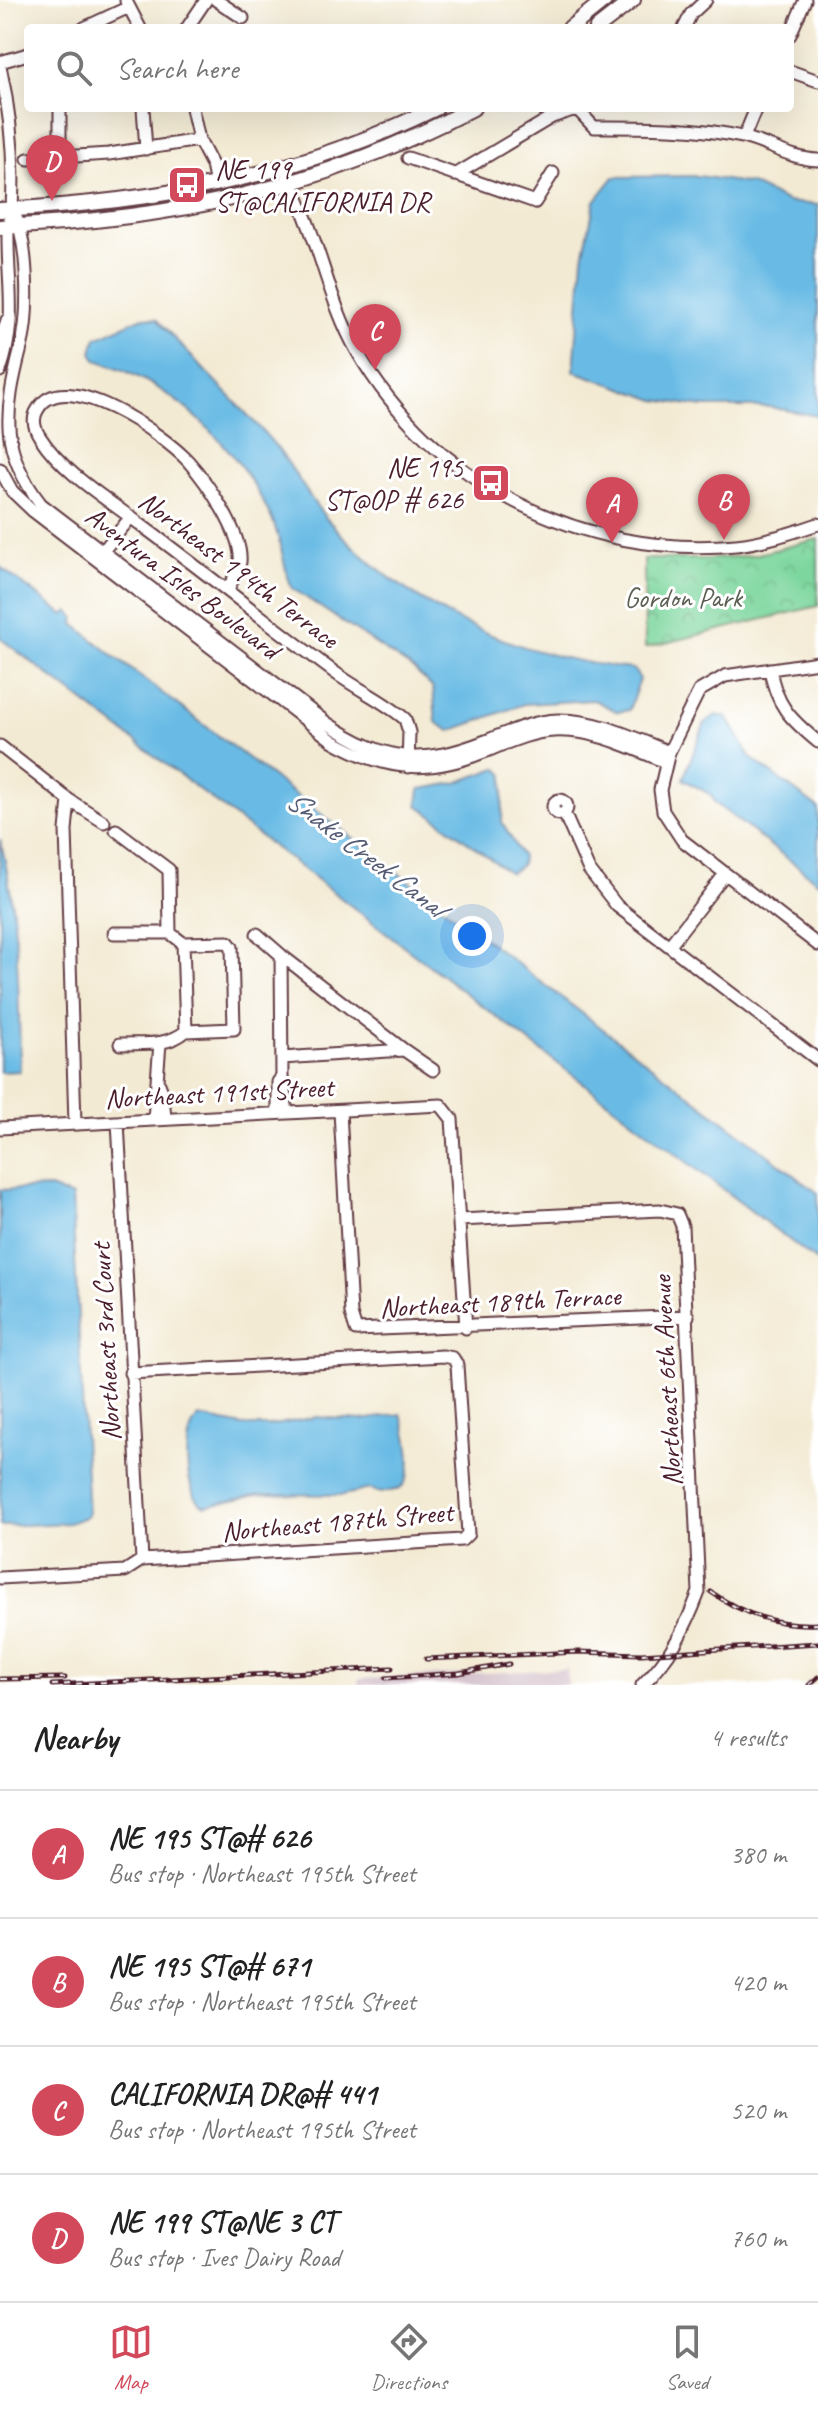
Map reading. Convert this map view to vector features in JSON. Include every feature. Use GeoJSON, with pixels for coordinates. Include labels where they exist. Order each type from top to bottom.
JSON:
{"type":"FeatureCollection","features":[{"type":"Feature","properties":{"kind":"main road"},"geometry":{"type":"LineString","coordinates":[[575,24],[605,0]]}},
{"type":"Feature","properties":{"kind":"main road"},"geometry":{"type":"LineString","coordinates":[[602,24],[633,0]]}},
{"type":"Feature","properties":{"kind":"main road"},"geometry":{"type":"LineString","coordinates":[[6,210],[117,203],[216,185],[332,152],[427,112]]}},
{"type":"Feature","properties":{"kind":"main road"},"geometry":{"type":"LineString","coordinates":[[10,227],[119,220],[293,185],[414,139],[465,112]]}},
{"type":"Feature","properties":{"kind":"street"},"geometry":{"type":"LineString","coordinates":[[190,24],[206,0]]}},
{"type":"Feature","properties":{"kind":"street"},"geometry":{"type":"LineString","coordinates":[[216,0],[243,18]]}},
{"type":"Feature","properties":{"kind":"street"},"geometry":{"type":"LineString","coordinates":[[686,24],[691,14],[706,0]]}},
{"type":"Feature","properties":{"kind":"street"},"geometry":{"type":"LineString","coordinates":[[794,27],[808,0],[818,7]]}},
{"type":"Feature","properties":{"kind":"street"},"geometry":{"type":"LineString","coordinates":[[91,24],[127,3],[138,24]]}},
{"type":"Feature","properties":{"kind":"street"},"geometry":{"type":"LineString","coordinates":[[6,210],[7,101],[0,62],[24,53]]}},
{"type":"Feature","properties":{"kind":"street"},"geometry":{"type":"LineString","coordinates":[[794,72],[818,81]]}},
{"type":"Feature","properties":{"kind":"street"},"geometry":{"type":"LineString","coordinates":[[60,112],[60,155]]}},
{"type":"Feature","properties":{"kind":"street"},"geometry":{"type":"LineString","coordinates":[[143,112],[146,149]]}},
{"type":"Feature","properties":{"kind":"street"},"geometry":{"type":"LineString","coordinates":[[193,112],[199,140],[212,165],[216,185]]}},
{"type":"Feature","properties":{"kind":"street"},"geometry":{"type":"LineString","coordinates":[[455,175],[552,117],[568,112]]}},
{"type":"Feature","properties":{"kind":"street"},"geometry":{"type":"LineString","coordinates":[[581,112],[594,127],[744,137],[802,160],[818,160]]}},
{"type":"Feature","properties":{"kind":"street"},"geometry":{"type":"LineString","coordinates":[[744,137],[754,112]]}},
{"type":"Feature","properties":{"kind":"street"},"geometry":{"type":"LineString","coordinates":[[28,159],[146,149],[199,140]]}},
{"type":"Feature","properties":{"kind":"street"},"geometry":{"type":"LineString","coordinates":[[408,158],[535,202],[553,173]]}},
{"type":"Feature","properties":{"kind":"street"},"geometry":{"type":"LineString","coordinates":[[281,169],[293,185],[340,314],[380,389],[439,452],[496,493],[557,521],[607,537],[650,544],[739,545],[818,524]]}},
{"type":"Feature","properties":{"kind":"street","name":"Aventura Isles Boulevard"},"geometry":{"type":"LineString","coordinates":[[6,210],[25,326],[4,384],[0,426],[3,445],[14,475],[27,492],[100,556],[333,741],[361,757],[447,764],[535,733],[554,731],[602,736],[667,757]]}},
{"type":"Feature","properties":{"kind":"street","name":"Aventura Isles Boulevard"},"geometry":{"type":"LineString","coordinates":[[0,371],[12,333],[10,227]]}},
{"type":"Feature","properties":{"kind":"street","name":"Aventura Isles Boulevard"},"geometry":{"type":"LineString","coordinates":[[0,343],[10,296]]}},
{"type":"Feature","properties":{"kind":"street","name":"Northeast 194th Terrace"},"geometry":{"type":"LineString","coordinates":[[227,590],[240,563],[239,552],[221,508],[187,460],[142,424],[84,398],[58,392],[39,406],[34,425],[44,442],[73,472],[131,517],[357,689],[405,719],[408,762]]}},
{"type":"Feature","properties":{"kind":"street","name":"Aventura Isles Boulevard"},"geometry":{"type":"LineString","coordinates":[[0,469],[22,501],[100,556]]}},
{"type":"Feature","properties":{"kind":"street"},"geometry":{"type":"LineString","coordinates":[[100,556],[131,517]]}},
{"type":"Feature","properties":{"kind":"street"},"geometry":{"type":"LineString","coordinates":[[818,662],[725,676],[699,691],[667,757],[661,779],[660,802],[674,831],[818,945]]}},
{"type":"Feature","properties":{"kind":"street"},"geometry":{"type":"LineString","coordinates":[[770,669],[778,704],[787,717],[818,742]]}},
{"type":"Feature","properties":{"kind":"street"},"geometry":{"type":"LineString","coordinates":[[0,746],[69,800],[104,822]]}},
{"type":"Feature","properties":{"kind":"street"},"geometry":{"type":"LineString","coordinates":[[69,800],[66,830],[75,1123]]}},
{"type":"Feature","properties":{"kind":"street"},"geometry":{"type":"LineString","coordinates":[[564,813],[585,862],[606,894],[818,1060]]}},
{"type":"Feature","properties":{"kind":"street"},"geometry":{"type":"LineString","coordinates":[[116,830],[169,870],[170,933]]}},
{"type":"Feature","properties":{"kind":"street"},"geometry":{"type":"LineString","coordinates":[[669,946],[725,874]]}},
{"type":"Feature","properties":{"kind":"street"},"geometry":{"type":"LineString","coordinates":[[114,933],[170,933],[183,943],[228,942],[232,947],[234,1029],[186,1031],[175,1040],[160,1043],[120,1044]]}},
{"type":"Feature","properties":{"kind":"street"},"geometry":{"type":"LineString","coordinates":[[257,934],[433,1070]]}},
{"type":"Feature","properties":{"kind":"street"},"geometry":{"type":"LineString","coordinates":[[183,943],[186,1031]]}},
{"type":"Feature","properties":{"kind":"street"},"geometry":{"type":"LineString","coordinates":[[281,955],[282,1113]]}},
{"type":"Feature","properties":{"kind":"street"},"geometry":{"type":"LineString","coordinates":[[160,1043],[159,1084],[163,1094],[160,1119]]}},
{"type":"Feature","properties":{"kind":"street"},"geometry":{"type":"LineString","coordinates":[[282,1058],[404,1050]]}},
{"type":"Feature","properties":{"kind":"street","name":"Northeast 191st Street"},"geometry":{"type":"LineString","coordinates":[[0,1128],[441,1105],[452,1119],[460,1220]]}},
{"type":"Feature","properties":{"kind":"street","name":"Northeast 189th Terrace"},"geometry":{"type":"LineString","coordinates":[[340,1111],[351,1314],[356,1330],[466,1328],[688,1316]]}},
{"type":"Feature","properties":{"kind":"street","name":"Northeast 3rd Court"},"geometry":{"type":"LineString","coordinates":[[118,1122],[142,1560]]}},
{"type":"Feature","properties":{"kind":"street","name":"Northeast 6th Avenue"},"geometry":{"type":"LineString","coordinates":[[460,1220],[660,1210],[677,1214],[682,1226],[699,1592],[685,1632],[662,1666],[642,1685]]}},
{"type":"Feature","properties":{"kind":"street"},"geometry":{"type":"LineString","coordinates":[[460,1220],[466,1328]]}},
{"type":"Feature","properties":{"kind":"street","name":"Northeast 187th Street"},"geometry":{"type":"LineString","coordinates":[[0,1578],[125,1571],[142,1560],[462,1540],[468,1534],[457,1365],[453,1358],[443,1356],[130,1373]]}},
{"type":"Feature","properties":{"kind":"shaded area"},"geometry":{"type":"Polygon","coordinates":[[[567,1669],[568,1685],[359,1685],[358,1679],[567,1669]]]}},
{"type":"Feature","properties":{"kind":"green space","name":"Gordon Park"},"geometry":{"type":"Polygon","coordinates":[[[818,539],[818,606],[645,648],[644,559],[712,559],[754,555],[818,539]]]}},
{"type":"Feature","properties":{"kind":"water"},"geometry":{"type":"Polygon","coordinates":[[[699,176],[751,184],[787,202],[818,205],[818,416],[769,407],[704,407],[656,400],[574,371],[583,257],[595,201],[614,177],[699,176]]]}},
{"type":"Feature","properties":{"kind":"water"},"geometry":{"type":"Polygon","coordinates":[[[143,317],[157,319],[273,443],[326,518],[357,550],[391,578],[426,603],[504,640],[589,663],[633,669],[640,679],[629,710],[618,712],[594,700],[524,704],[450,731],[436,722],[433,688],[413,669],[292,588],[271,517],[240,465],[221,442],[200,420],[151,384],[96,360],[92,352],[96,338],[143,317]]]}},
{"type":"Feature","properties":{"kind":"water","name":"Snake Creek Canal"},"geometry":{"type":"Polygon","coordinates":[[[0,567],[64,615],[69,611],[75,617],[74,624],[111,654],[818,1193],[818,1262],[0,638],[0,567]]]}},
{"type":"Feature","properties":{"kind":"water"},"geometry":{"type":"Polygon","coordinates":[[[716,715],[727,717],[751,758],[818,808],[818,882],[715,803],[711,795],[683,779],[705,723],[716,715]]]}},
{"type":"Feature","properties":{"kind":"water"},"geometry":{"type":"Polygon","coordinates":[[[497,768],[504,775],[502,822],[522,857],[521,865],[510,873],[418,805],[420,789],[456,783],[497,768]]]}},
{"type":"Feature","properties":{"kind":"water"},"geometry":{"type":"Polygon","coordinates":[[[0,839],[14,925],[20,1071],[0,1072],[0,839]]]}},
{"type":"Feature","properties":{"kind":"water"},"geometry":{"type":"Polygon","coordinates":[[[50,1188],[72,1197],[88,1516],[69,1523],[0,1526],[0,1190],[50,1188]]]}},
{"type":"Feature","properties":{"kind":"water"},"geometry":{"type":"Polygon","coordinates":[[[401,1414],[410,1464],[400,1489],[380,1493],[370,1489],[343,1495],[261,1494],[205,1506],[198,1500],[189,1478],[189,1436],[199,1417],[243,1426],[269,1426],[316,1417],[362,1420],[401,1414]]]}},
{"type":"Feature","properties":{"kind":"railway"},"geometry":{"type":"LineString","coordinates":[[711,1592],[736,1607],[775,1621],[818,1624]]}},
{"type":"Feature","properties":{"kind":"railway"},"geometry":{"type":"LineString","coordinates":[[426,1659],[578,1652],[641,1654],[818,1643]]}},
{"type":"Feature","properties":{"kind":"railway"},"geometry":{"type":"LineString","coordinates":[[386,1678],[459,1673],[509,1664]]}},
{"type":"Feature","properties":{"kind":"railway"},"geometry":{"type":"LineString","coordinates":[[52,1685],[392,1668]]}},
{"type":"Feature","properties":{"kind":"railway"},"geometry":{"type":"LineString","coordinates":[[809,1685],[818,1677]]}},
{"type":"Feature","properties":{"kind":"railway"},"geometry":{"type":"LineString","coordinates":[[0,1679],[65,1678]]}},
{"type":"Feature","properties":{"kind":"place","name":"NE 199 ST@CALIFORNIA DR"},"geometry":{"type":"Point","coordinates":[187,185]}},
{"type":"Feature","properties":{"kind":"place","name":"NE 199 ST@NE 3 CT"},"geometry":{"type":"Point","coordinates":[52,201]}},
{"type":"Feature","properties":{"kind":"place","name":"CALIFORNIA DR@# 441"},"geometry":{"type":"Point","coordinates":[375,370]}},
{"type":"Feature","properties":{"kind":"place","name":"NE 195 ST@OP # 626"},"geometry":{"type":"Point","coordinates":[491,483]}},
{"type":"Feature","properties":{"kind":"place","name":"NE 195 ST@# 671"},"geometry":{"type":"Point","coordinates":[724,540]}},
{"type":"Feature","properties":{"kind":"place","name":"NE 195 ST@# 626"},"geometry":{"type":"Point","coordinates":[612,543]}}]}
